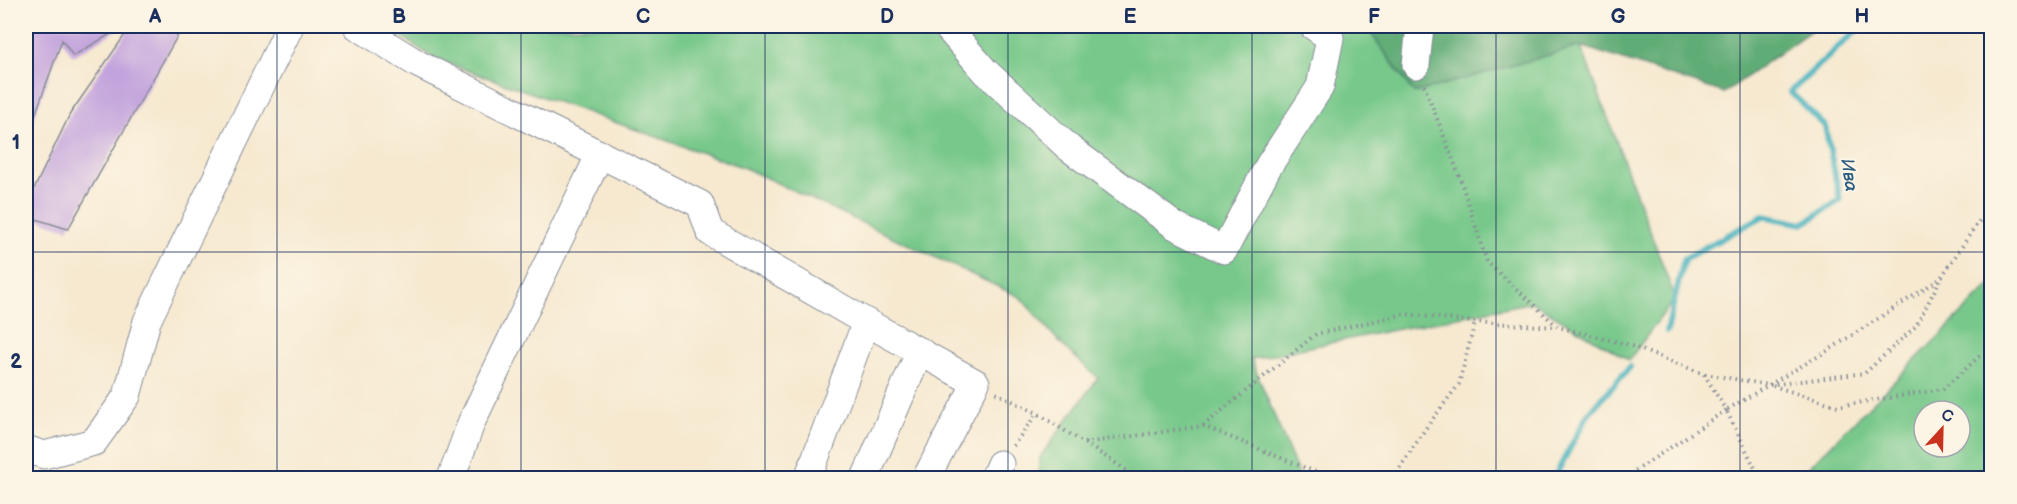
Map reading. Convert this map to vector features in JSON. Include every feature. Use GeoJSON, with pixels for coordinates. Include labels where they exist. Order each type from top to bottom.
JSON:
{"type":"FeatureCollection","features":[{"type":"Feature","properties":{"kind":"lane"},"geometry":{"type":"LineString","coordinates":[[26,449],[44,455],[94,442],[127,396],[147,321],[290,26]]}},
{"type":"Feature","properties":{"kind":"lane"},"geometry":{"type":"LineString","coordinates":[[357,26],[418,64],[700,204],[710,232],[976,383],[926,478]]}},
{"type":"Feature","properties":{"kind":"lane"},"geometry":{"type":"LineString","coordinates":[[946,26],[986,72],[1069,148],[1175,226],[1224,250],[1269,165],[1320,87],[1330,38],[1313,26]]}},
{"type":"Feature","properties":{"kind":"lane"},"geometry":{"type":"LineString","coordinates":[[1416,65],[1420,26]]}},
{"type":"Feature","properties":{"kind":"lane"},"geometry":{"type":"LineString","coordinates":[[451,478],[472,421],[600,154]]}},
{"type":"Feature","properties":{"kind":"lane"},"geometry":{"type":"LineString","coordinates":[[808,478],[866,322]]}},
{"type":"Feature","properties":{"kind":"lane"},"geometry":{"type":"LineString","coordinates":[[865,478],[920,351]]}},
{"type":"Feature","properties":{"kind":"path"},"geometry":{"type":"LineString","coordinates":[[1416,65],[1459,175],[1487,262],[1558,327]]}},
{"type":"Feature","properties":{"kind":"path"},"geometry":{"type":"LineString","coordinates":[[1769,385],[1864,373],[1916,326],[1940,279],[1992,202]]}},
{"type":"Feature","properties":{"kind":"path"},"geometry":{"type":"LineString","coordinates":[[1625,478],[1726,410],[1829,350],[1940,279]]}},
{"type":"Feature","properties":{"kind":"path"},"geometry":{"type":"LineString","coordinates":[[1203,426],[1316,334],[1405,314],[1475,322],[1558,327],[1626,344],[1704,374],[1769,385],[1838,406],[1943,389],[1979,357],[1992,355]]}},
{"type":"Feature","properties":{"kind":"path"},"geometry":{"type":"LineString","coordinates":[[1393,478],[1459,384],[1475,322]]}},
{"type":"Feature","properties":{"kind":"path"},"geometry":{"type":"LineString","coordinates":[[1704,374],[1726,410],[1760,478]]}},
{"type":"Feature","properties":{"kind":"path"},"geometry":{"type":"LineString","coordinates":[[976,383],[1037,413],[1139,478]]}},
{"type":"Feature","properties":{"kind":"path"},"geometry":{"type":"LineString","coordinates":[[997,472],[1037,413]]}},
{"type":"Feature","properties":{"kind":"path"},"geometry":{"type":"LineString","coordinates":[[1084,443],[1203,426],[1330,478]]}},
{"type":"Feature","properties":{"kind":"green space"},"geometry":{"type":"Polygon","coordinates":[[[386,26],[1366,26],[1414,93],[1581,46],[1675,298],[1629,360],[1532,302],[1251,359],[1300,478],[1038,478],[1040,457],[1098,378],[1062,345],[1020,297],[745,168],[435,59],[386,26]]]}},
{"type":"Feature","properties":{"kind":"green space"},"geometry":{"type":"Polygon","coordinates":[[[1366,26],[1817,26],[1724,93],[1581,46],[1414,93],[1366,26]]]}},
{"type":"Feature","properties":{"kind":"green space"},"geometry":{"type":"Polygon","coordinates":[[[1991,284],[1991,478],[1798,478],[1991,284]]]}},
{"type":"Feature","properties":{"kind":"building"},"geometry":{"type":"Polygon","coordinates":[[[26,26],[124,26],[73,56],[62,40],[28,135],[26,134],[26,26]]]}},
{"type":"Feature","properties":{"kind":"building"},"geometry":{"type":"Polygon","coordinates":[[[131,26],[183,26],[68,229],[26,216],[26,206],[70,114],[131,26]]]}},
{"type":"Feature","properties":{"kind":"waterway","name":"Ива"},"geometry":{"type":"LineString","coordinates":[[1667,331],[1684,259],[1763,216],[1803,224],[1840,200],[1825,126],[1790,92],[1861,26]]}},
{"type":"Feature","properties":{"kind":"waterway","name":"Ива"},"geometry":{"type":"LineString","coordinates":[[1554,478],[1588,414],[1630,367]]}}]}
